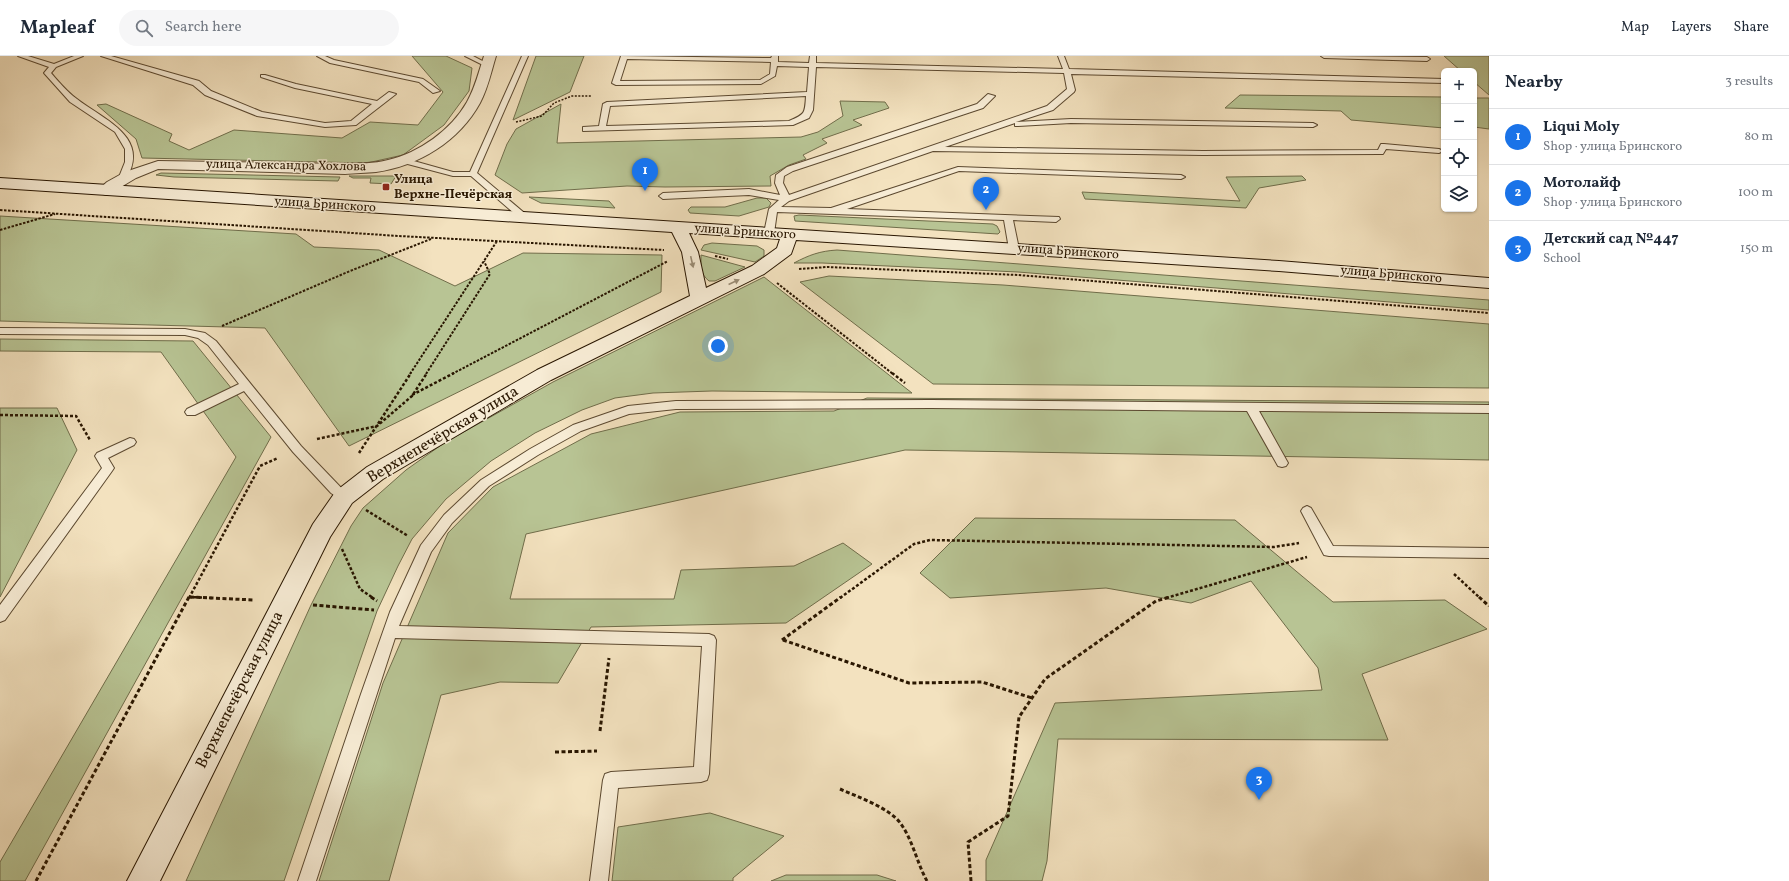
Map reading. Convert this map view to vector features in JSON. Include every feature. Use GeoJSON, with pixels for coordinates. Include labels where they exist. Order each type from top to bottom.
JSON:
{"type":"FeatureCollection","features":[{"type":"Feature","properties":{"kind":"main road","name":"улица Александра Хохлова"},"geometry":{"type":"LineString","coordinates":[[106,190],[123,177],[142,169],[158,165],[345,169],[376,167],[403,160],[424,151],[446,135],[457,124],[470,107],[478,90],[488,60]]}},
{"type":"Feature","properties":{"kind":"main road","name":"улица Бринского"},"geometry":{"type":"LineString","coordinates":[[0,183],[1279,266],[1489,283]]}},
{"type":"Feature","properties":{"kind":"main road"},"geometry":{"type":"LineString","coordinates":[[678,227],[690,252],[699,298]]}},
{"type":"Feature","properties":{"kind":"main road","name":"Верхнепечёрская улица"},"geometry":{"type":"LineString","coordinates":[[143,881],[321,531],[347,501],[375,473],[544,375],[758,270],[785,250],[789,235]]}},
{"type":"Feature","properties":{"kind":"lane"},"geometry":{"type":"LineString","coordinates":[[21,56],[54,66]]}},
{"type":"Feature","properties":{"kind":"lane"},"geometry":{"type":"LineString","coordinates":[[80,56],[54,66],[47,73],[73,100],[118,131],[129,149],[129,162],[123,177]]}},
{"type":"Feature","properties":{"kind":"lane"},"geometry":{"type":"LineString","coordinates":[[104,56],[196,83],[208,93],[260,114],[325,124],[353,123],[392,94]]}},
{"type":"Feature","properties":{"kind":"lane"},"geometry":{"type":"LineString","coordinates":[[320,56],[332,62],[421,80],[436,91]]}},
{"type":"Feature","properties":{"kind":"lane"},"geometry":{"type":"LineString","coordinates":[[468,56],[488,60]]}},
{"type":"Feature","properties":{"kind":"lane"},"geometry":{"type":"LineString","coordinates":[[473,174],[525,56]]}},
{"type":"Feature","properties":{"kind":"lane"},"geometry":{"type":"LineString","coordinates":[[775,60],[773,75],[761,82],[616,83],[624,56],[775,60],[813,65],[1441,82]]}},
{"type":"Feature","properties":{"kind":"lane"},"geometry":{"type":"LineString","coordinates":[[586,129],[778,125],[790,123],[806,116],[809,110],[813,56]]}},
{"type":"Feature","properties":{"kind":"lane"},"geometry":{"type":"LineString","coordinates":[[769,233],[773,209],[786,199],[935,149],[1050,108],[1071,90],[1067,72],[1061,56]]}},
{"type":"Feature","properties":{"kind":"lane"},"geometry":{"type":"LineString","coordinates":[[1318,56],[1427,59]]}},
{"type":"Feature","properties":{"kind":"lane"},"geometry":{"type":"LineString","coordinates":[[263,76],[295,86],[378,103]]}},
{"type":"Feature","properties":{"kind":"lane"},"geometry":{"type":"LineString","coordinates":[[602,128],[607,104],[810,94]]}},
{"type":"Feature","properties":{"kind":"lane"},"geometry":{"type":"LineString","coordinates":[[786,199],[779,183],[780,175],[790,169],[980,106],[991,96]]}},
{"type":"Feature","properties":{"kind":"lane"},"geometry":{"type":"LineString","coordinates":[[1002,125],[1071,121],[1313,125]]}},
{"type":"Feature","properties":{"kind":"lane"},"geometry":{"type":"LineString","coordinates":[[935,149],[1203,153],[1380,152],[1384,146],[1439,151]]}},
{"type":"Feature","properties":{"kind":"lane"},"geometry":{"type":"LineString","coordinates":[[403,160],[453,174],[473,174],[525,218]]}},
{"type":"Feature","properties":{"kind":"lane"},"geometry":{"type":"LineString","coordinates":[[832,211],[958,169],[1181,177]]}},
{"type":"Feature","properties":{"kind":"lane"},"geometry":{"type":"LineString","coordinates":[[663,196],[749,192],[761,193],[786,199]]}},
{"type":"Feature","properties":{"kind":"lane"},"geometry":{"type":"LineString","coordinates":[[773,209],[1056,219]]}},
{"type":"Feature","properties":{"kind":"lane"},"geometry":{"type":"LineString","coordinates":[[1008,217],[1014,249]]}},
{"type":"Feature","properties":{"kind":"lane"},"geometry":{"type":"LineString","coordinates":[[0,331],[185,332],[201,335],[212,343],[296,449],[347,501]]}},
{"type":"Feature","properties":{"kind":"lane"},"geometry":{"type":"LineString","coordinates":[[191,412],[246,385]]}},
{"type":"Feature","properties":{"kind":"lane"},"geometry":{"type":"LineString","coordinates":[[307,881],[365,702],[397,612],[426,549],[448,519],[485,483],[534,452],[577,428],[628,410],[676,405],[931,404],[1489,409]]}},
{"type":"Feature","properties":{"kind":"lane"},"geometry":{"type":"LineString","coordinates":[[1251,406],[1282,463]]}},
{"type":"Feature","properties":{"kind":"lane"},"geometry":{"type":"LineString","coordinates":[[0,616],[108,468],[101,456],[130,442]]}},
{"type":"Feature","properties":{"kind":"lane"},"geometry":{"type":"LineString","coordinates":[[1307,510],[1326,545],[1431,552],[1489,553]]}},
{"type":"Feature","properties":{"kind":"lane"},"geometry":{"type":"LineString","coordinates":[[390,632],[709,640],[701,774],[611,780],[599,881]]}},
{"type":"Feature","properties":{"kind":"path"},"geometry":{"type":"LineString","coordinates":[[495,124],[528,120],[542,116],[554,103],[572,96],[607,97],[616,83]]}},
{"type":"Feature","properties":{"kind":"path"},"geometry":{"type":"LineString","coordinates":[[0,210],[433,238],[668,250]]}},
{"type":"Feature","properties":{"kind":"path"},"geometry":{"type":"LineString","coordinates":[[0,230],[58,214]]}},
{"type":"Feature","properties":{"kind":"path"},"geometry":{"type":"LineString","coordinates":[[201,335],[350,270],[433,238]]}},
{"type":"Feature","properties":{"kind":"path"},"geometry":{"type":"LineString","coordinates":[[347,501],[376,426],[497,241]]}},
{"type":"Feature","properties":{"kind":"path"},"geometry":{"type":"LineString","coordinates":[[715,256],[729,259]]}},
{"type":"Feature","properties":{"kind":"path"},"geometry":{"type":"LineString","coordinates":[[36,881],[260,466],[320,438],[376,426],[412,396],[674,258]]}},
{"type":"Feature","properties":{"kind":"path"},"geometry":{"type":"LineString","coordinates":[[412,396],[490,274],[484,261]]}},
{"type":"Feature","properties":{"kind":"path"},"geometry":{"type":"LineString","coordinates":[[798,269],[827,267],[1018,275],[1489,313]]}},
{"type":"Feature","properties":{"kind":"path"},"geometry":{"type":"LineString","coordinates":[[771,279],[931,404]]}},
{"type":"Feature","properties":{"kind":"path"},"geometry":{"type":"LineString","coordinates":[[0,415],[76,416],[102,458]]}},
{"type":"Feature","properties":{"kind":"path"},"geometry":{"type":"LineString","coordinates":[[347,501],[367,510],[426,549]]}},
{"type":"Feature","properties":{"kind":"path"},"geometry":{"type":"LineString","coordinates":[[347,501],[367,510]]}},
{"type":"Feature","properties":{"kind":"path"},"geometry":{"type":"LineString","coordinates":[[1032,698],[982,682],[909,683],[782,640],[914,544],[930,540],[1274,547],[1326,545]]}},
{"type":"Feature","properties":{"kind":"path"},"geometry":{"type":"LineString","coordinates":[[345,544],[342,551],[360,589],[397,612]]}},
{"type":"Feature","properties":{"kind":"path"},"geometry":{"type":"LineString","coordinates":[[972,881],[968,842],[1008,816],[1019,716],[1045,679],[1156,601],[1326,545]]}},
{"type":"Feature","properties":{"kind":"path"},"geometry":{"type":"LineString","coordinates":[[1431,552],[1489,606]]}},
{"type":"Feature","properties":{"kind":"path"},"geometry":{"type":"LineString","coordinates":[[189,597],[254,600]]}},
{"type":"Feature","properties":{"kind":"path"},"geometry":{"type":"LineString","coordinates":[[311,605],[377,611]]}},
{"type":"Feature","properties":{"kind":"path"},"geometry":{"type":"LineString","coordinates":[[600,731],[610,652]]}},
{"type":"Feature","properties":{"kind":"path"},"geometry":{"type":"LineString","coordinates":[[555,752],[597,751]]}},
{"type":"Feature","properties":{"kind":"path"},"geometry":{"type":"LineString","coordinates":[[840,789],[872,803],[901,823],[919,868],[928,881]]}},
{"type":"Feature","properties":{"kind":"green space"},"geometry":{"type":"Polygon","coordinates":[[[412,56],[446,56],[472,68],[469,91],[444,125],[403,155],[367,163],[142,158],[136,139],[97,105],[106,104],[172,134],[169,141],[189,150],[234,130],[342,138],[370,122],[418,125],[443,92],[412,56]]]}},
{"type":"Feature","properties":{"kind":"green space"},"geometry":{"type":"Polygon","coordinates":[[[536,56],[584,56],[570,92],[513,120],[536,56]]]}},
{"type":"Feature","properties":{"kind":"green space"},"geometry":{"type":"Polygon","coordinates":[[[1444,56],[1489,56],[1489,95],[1477,85],[1477,68],[1458,68],[1444,56]]]}},
{"type":"Feature","properties":{"kind":"green space"},"geometry":{"type":"Polygon","coordinates":[[[1240,95],[1441,97],[1441,128],[1351,120],[1341,111],[1225,108],[1240,95]]]}},
{"type":"Feature","properties":{"kind":"green space"},"geometry":{"type":"Polygon","coordinates":[[[1477,98],[1489,98],[1489,129],[1477,127],[1477,98]]]}},
{"type":"Feature","properties":{"kind":"green space"},"geometry":{"type":"Polygon","coordinates":[[[840,101],[885,102],[889,108],[853,120],[862,125],[822,139],[827,143],[803,155],[806,159],[789,165],[770,176],[771,186],[627,186],[522,193],[495,175],[507,144],[516,129],[561,104],[557,143],[801,137],[818,132],[843,116],[840,101]]]}},
{"type":"Feature","properties":{"kind":"green space"},"geometry":{"type":"Polygon","coordinates":[[[161,173],[340,177],[338,181],[174,177],[156,175],[161,173]]]}},
{"type":"Feature","properties":{"kind":"green space"},"geometry":{"type":"Polygon","coordinates":[[[349,176],[396,176],[391,184],[370,183],[371,178],[353,178],[349,176]]]}},
{"type":"Feature","properties":{"kind":"green space"},"geometry":{"type":"Polygon","coordinates":[[[1302,176],[1306,180],[1259,188],[1246,208],[1085,199],[1082,192],[1240,201],[1226,177],[1302,176]]]}},
{"type":"Feature","properties":{"kind":"green space"},"geometry":{"type":"Polygon","coordinates":[[[529,197],[609,201],[615,208],[541,203],[529,197]]]}},
{"type":"Feature","properties":{"kind":"green space"},"geometry":{"type":"Polygon","coordinates":[[[757,198],[766,198],[771,203],[769,207],[739,216],[690,213],[688,210],[691,207],[725,207],[757,198]]]}},
{"type":"Feature","properties":{"kind":"green space"},"geometry":{"type":"Polygon","coordinates":[[[799,215],[993,224],[997,226],[1000,232],[998,234],[795,221],[794,216],[799,215]]]}},
{"type":"Feature","properties":{"kind":"green space"},"geometry":{"type":"Polygon","coordinates":[[[0,216],[296,234],[314,247],[379,250],[455,286],[523,253],[662,255],[661,292],[349,446],[265,328],[0,321],[0,216]]]}},
{"type":"Feature","properties":{"kind":"green space"},"geometry":{"type":"Polygon","coordinates":[[[712,243],[757,246],[764,250],[764,256],[755,262],[701,250],[704,245],[712,243]]]}},
{"type":"Feature","properties":{"kind":"green space"},"geometry":{"type":"Polygon","coordinates":[[[837,250],[1489,300],[1489,310],[1018,272],[794,263],[815,254],[837,250]]]}},
{"type":"Feature","properties":{"kind":"green space"},"geometry":{"type":"Polygon","coordinates":[[[701,255],[745,267],[715,281],[709,281],[703,273],[701,266],[701,255]]]}},
{"type":"Feature","properties":{"kind":"green space"},"geometry":{"type":"Polygon","coordinates":[[[829,276],[1003,285],[1489,324],[1489,388],[933,384],[800,282],[829,276]]]}},
{"type":"Feature","properties":{"kind":"green space"},"geometry":{"type":"Polygon","coordinates":[[[764,277],[912,393],[712,391],[653,393],[615,398],[582,410],[535,433],[491,461],[446,499],[412,539],[398,566],[377,611],[284,881],[186,881],[311,605],[351,526],[363,508],[406,470],[444,443],[553,382],[764,277]]]}},
{"type":"Feature","properties":{"kind":"green space"},"geometry":{"type":"Polygon","coordinates":[[[0,339],[193,341],[271,437],[25,881],[0,881],[0,862],[236,457],[161,352],[0,351],[0,339]]]}},
{"type":"Feature","properties":{"kind":"green space"},"geometry":{"type":"Polygon","coordinates":[[[867,398],[1489,402],[1489,460],[905,450],[526,534],[510,599],[674,599],[681,570],[794,566],[843,543],[872,564],[786,623],[591,627],[558,683],[500,682],[441,695],[389,881],[319,881],[383,683],[448,533],[493,487],[591,434],[680,412],[834,411],[867,398]]]}},
{"type":"Feature","properties":{"kind":"green space"},"geometry":{"type":"Polygon","coordinates":[[[0,408],[57,408],[77,450],[0,597],[0,408]]]}},
{"type":"Feature","properties":{"kind":"green space"},"geometry":{"type":"Polygon","coordinates":[[[975,518],[1235,520],[1333,602],[1445,600],[1487,629],[1362,674],[1388,740],[1058,739],[1047,861],[1042,881],[986,881],[986,860],[1055,703],[1322,690],[1318,668],[1251,581],[1191,603],[1106,588],[950,598],[920,573],[975,518]]]}},
{"type":"Feature","properties":{"kind":"green space"},"geometry":{"type":"Polygon","coordinates":[[[710,813],[784,836],[733,878],[733,881],[612,881],[618,827],[710,813]]]}},
{"type":"Feature","properties":{"kind":"green space"},"geometry":{"type":"Polygon","coordinates":[[[786,875],[877,875],[896,881],[771,881],[786,875]]]}},
{"type":"Feature","properties":{"kind":"place","name":"Улица Верхне-Печёрская"},"geometry":{"type":"Point","coordinates":[386,187]}},
{"type":"Feature","properties":{"kind":"place","name":"Liqui Moly"},"geometry":{"type":"Point","coordinates":[645,191]}},
{"type":"Feature","properties":{"kind":"place","name":"Мотолайф"},"geometry":{"type":"Point","coordinates":[986,210]}},
{"type":"Feature","properties":{"kind":"place","name":"Детский сад №447"},"geometry":{"type":"Point","coordinates":[1259,800]}}]}
